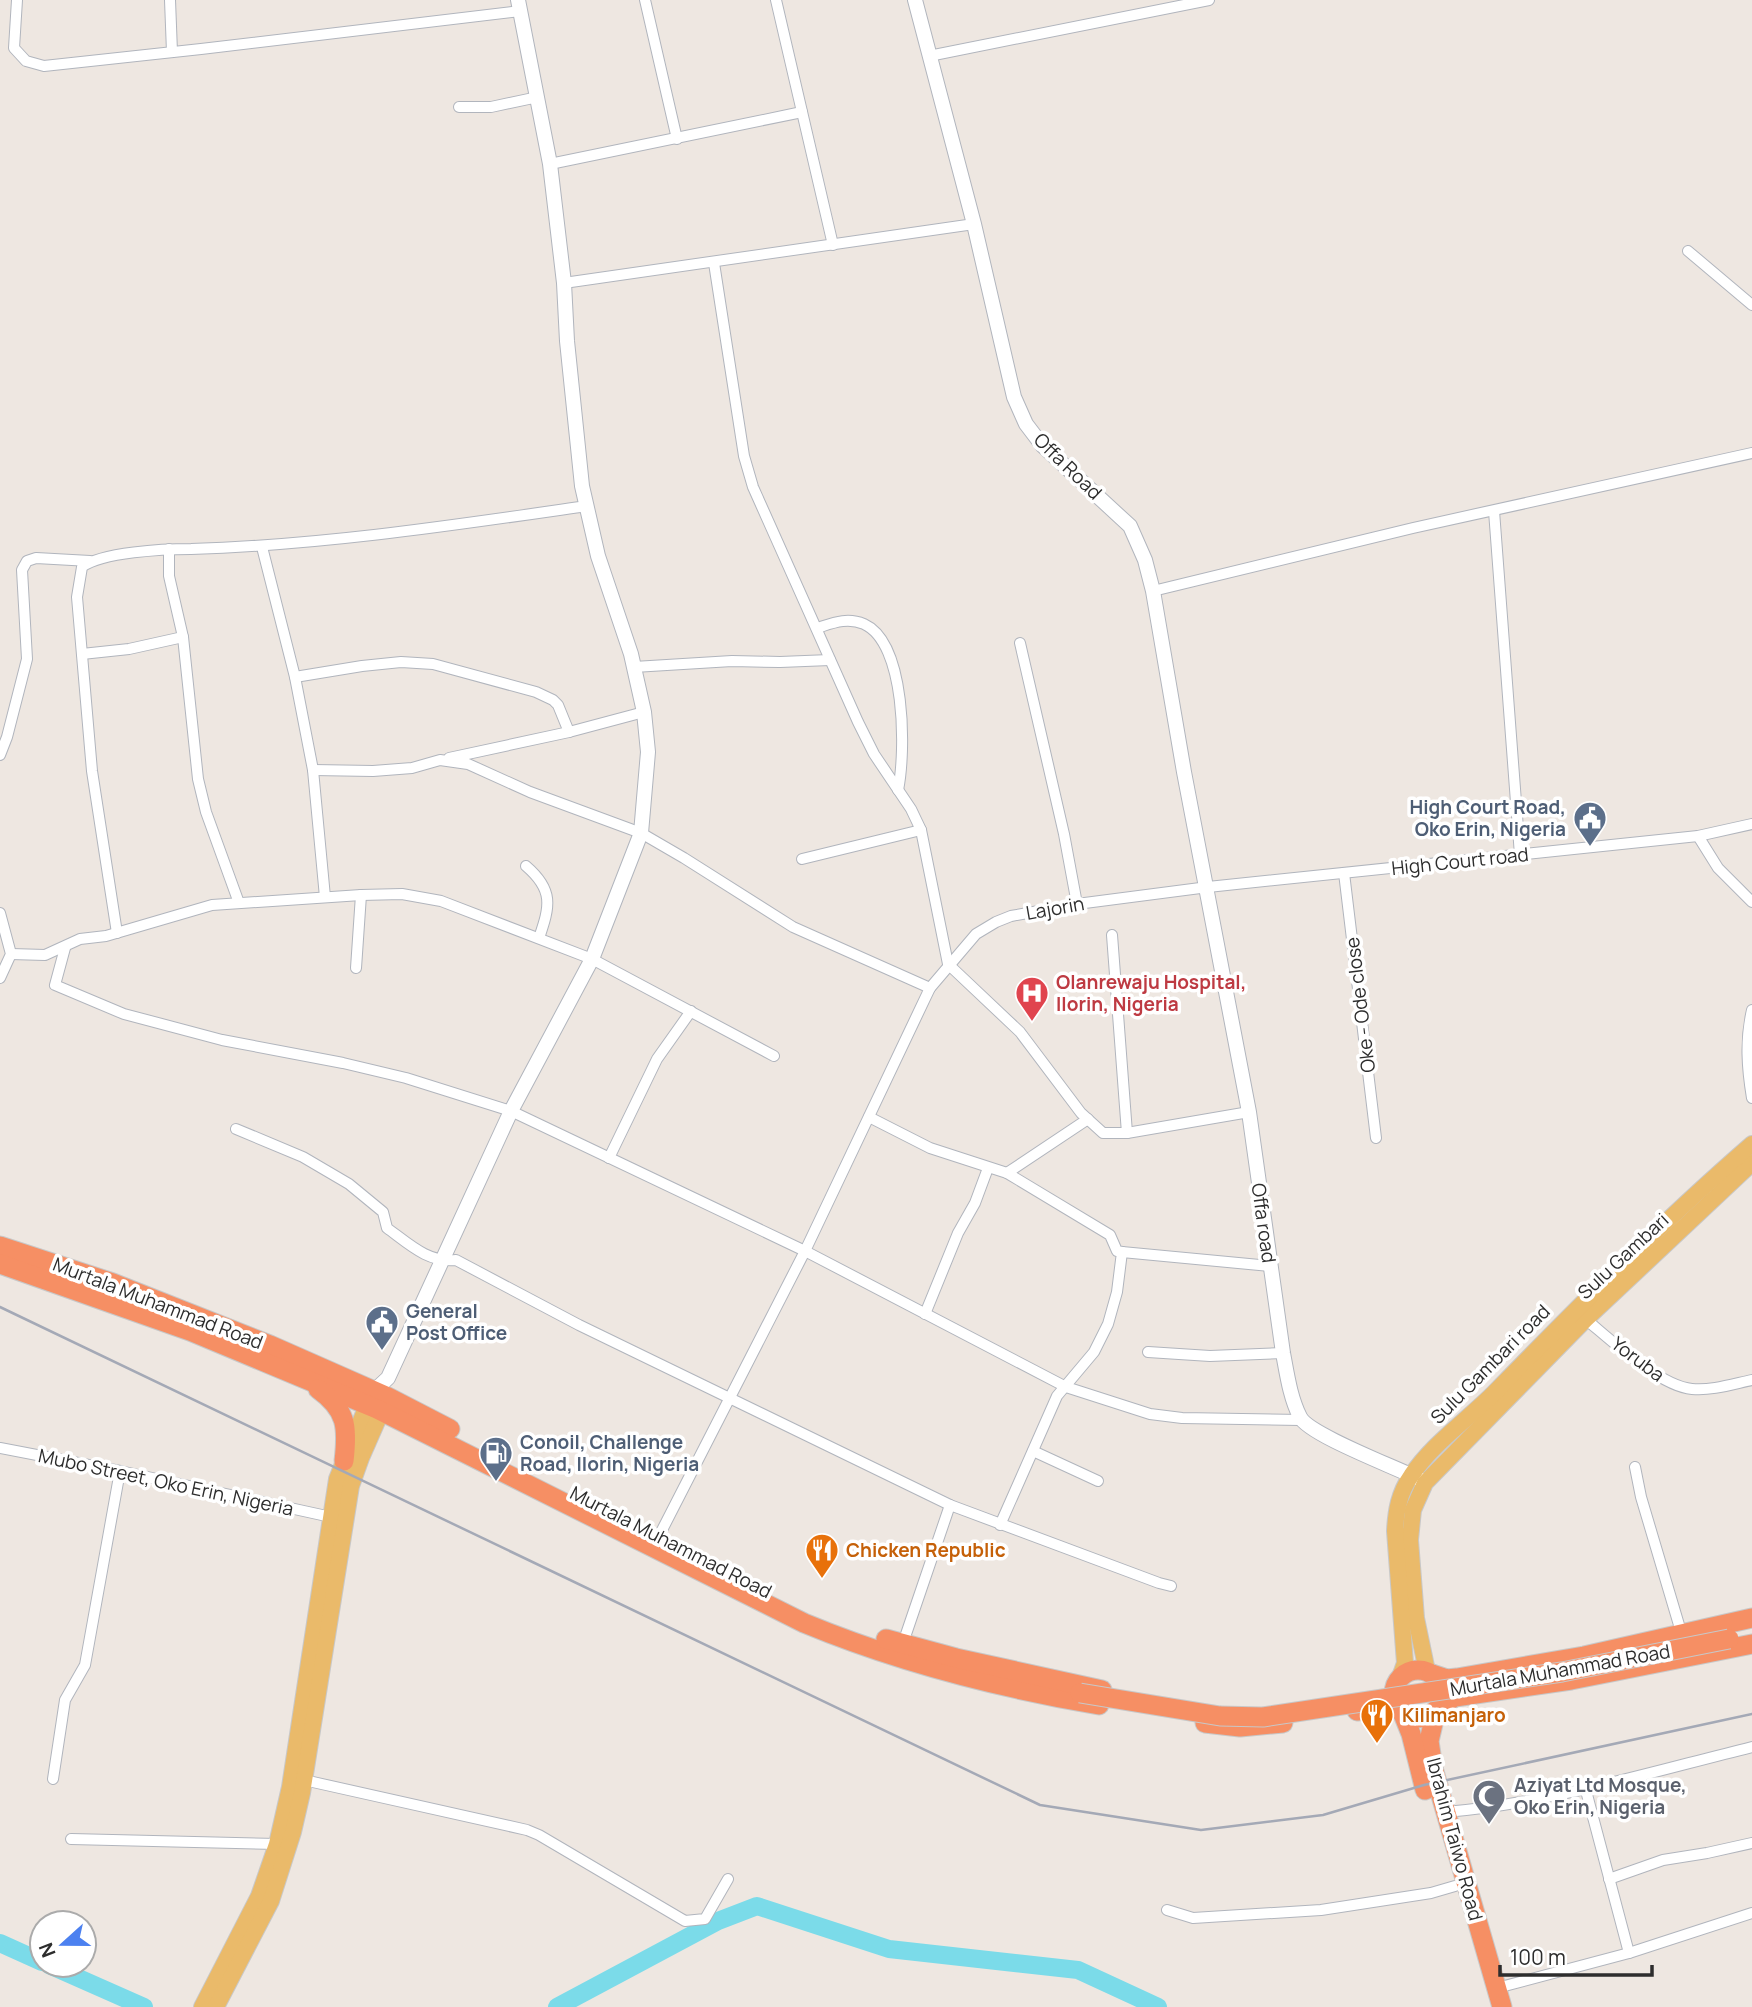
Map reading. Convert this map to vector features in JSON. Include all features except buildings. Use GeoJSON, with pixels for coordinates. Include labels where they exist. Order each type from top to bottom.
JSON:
{"type":"FeatureCollection","features":[{"type":"Feature","properties":{"kind":"highway","name":"Murtala Muhammad Road"},"geometry":{"type":"LineString","coordinates":[[0,1246],[113,1283],[270,1345],[380,1396],[800,1607],[836,1623],[903,1643],[954,1665],[1056,1698],[1240,1727],[1258,1727],[1379,1708],[1401,1712]]}},
{"type":"Feature","properties":{"kind":"highway","name":"Murtala Muhammad Road"},"geometry":{"type":"LineString","coordinates":[[0,1264],[114,1302],[300,1376],[380,1396],[804,1623],[867,1646],[954,1665],[1081,1690],[1240,1712],[1263,1711],[1561,1667],[1728,1636],[1752,1634]]}},
{"type":"Feature","properties":{"kind":"highway"},"geometry":{"type":"LineString","coordinates":[[300,1376],[330,1397],[342,1415],[346,1433],[344,1461]]}},
{"type":"Feature","properties":{"kind":"highway","name":"Murtala Muhammad Road"},"geometry":{"type":"LineString","coordinates":[[1430,1673],[1447,1679],[1457,1678],[1584,1656],[1752,1618]]}},
{"type":"Feature","properties":{"kind":"highway","name":"Murtala Muhammad Road"},"geometry":{"type":"LineString","coordinates":[[1728,1636],[1752,1627]]}},
{"type":"Feature","properties":{"kind":"highway","name":"Murtala Muhammad Road"},"geometry":{"type":"LineString","coordinates":[[1437,1709],[1455,1697],[1571,1681],[1752,1644]]}},
{"type":"Feature","properties":{"kind":"highway","name":"Murtala Muhammad Road"},"geometry":{"type":"LineString","coordinates":[[954,1665],[1246,1714],[1374,1696],[1386,1693],[1397,1682]]}},
{"type":"Feature","properties":{"kind":"highway"},"geometry":{"type":"LineString","coordinates":[[1410,1671],[1430,1673],[1442,1689],[1437,1709],[1420,1718],[1401,1712],[1394,1699],[1397,1682],[1410,1671]]}},
{"type":"Feature","properties":{"kind":"highway","name":"Ibrahim Taiwo Road"},"geometry":{"type":"LineString","coordinates":[[1437,1709],[1429,1741],[1435,1775],[1499,1998]]}},
{"type":"Feature","properties":{"kind":"highway","name":"Ibrahim Taiwo Road"},"geometry":{"type":"LineString","coordinates":[[1401,1712],[1489,2007]]}},
{"type":"Feature","properties":{"kind":"main road","name":"Sulu Gambari road"},"geometry":{"type":"LineString","coordinates":[[1397,1682],[1405,1663],[1395,1515],[1404,1487],[1418,1479],[1422,1461],[1580,1314],[1752,1144]]}},
{"type":"Feature","properties":{"kind":"main road","name":"Sulu Gambari"},"geometry":{"type":"LineString","coordinates":[[1580,1314],[1752,1163]]}},
{"type":"Feature","properties":{"kind":"main road"},"geometry":{"type":"LineString","coordinates":[[202,2007],[252,1912],[277,1844],[290,1787],[337,1479],[380,1396]]}},
{"type":"Feature","properties":{"kind":"main road"},"geometry":{"type":"LineString","coordinates":[[216,2007],[276,1889],[293,1832],[304,1780],[348,1499],[380,1396]]}},
{"type":"Feature","properties":{"kind":"main road"},"geometry":{"type":"LineString","coordinates":[[1418,1479],[1410,1541],[1416,1618],[1430,1673]]}},
{"type":"Feature","properties":{"kind":"street"},"geometry":{"type":"LineString","coordinates":[[17,0],[14,48],[26,61],[44,66],[172,52],[519,5],[550,164],[564,283],[567,341],[582,486],[598,556],[634,667],[643,712],[648,752],[641,833],[592,959],[511,1111],[380,1396]]}},
{"type":"Feature","properties":{"kind":"street"},"geometry":{"type":"LineString","coordinates":[[170,0],[172,52]]}},
{"type":"Feature","properties":{"kind":"street"},"geometry":{"type":"LineString","coordinates":[[645,0],[677,139]]}},
{"type":"Feature","properties":{"kind":"street"},"geometry":{"type":"LineString","coordinates":[[776,0],[833,245]]}},
{"type":"Feature","properties":{"kind":"street","name":"Offa Road"},"geometry":{"type":"LineString","coordinates":[[915,0],[974,224],[1014,397],[1026,424],[1042,445],[1130,526],[1140,543],[1153,591],[1208,887]]}},
{"type":"Feature","properties":{"kind":"street"},"geometry":{"type":"LineString","coordinates":[[929,56],[1209,0]]}},
{"type":"Feature","properties":{"kind":"street"},"geometry":{"type":"LineString","coordinates":[[459,107],[491,107],[538,97]]}},
{"type":"Feature","properties":{"kind":"street"},"geometry":{"type":"LineString","coordinates":[[550,164],[802,112]]}},
{"type":"Feature","properties":{"kind":"street"},"geometry":{"type":"LineString","coordinates":[[564,283],[974,224]]}},
{"type":"Feature","properties":{"kind":"street"},"geometry":{"type":"LineString","coordinates":[[1688,251],[1752,305]]}},
{"type":"Feature","properties":{"kind":"street"},"geometry":{"type":"LineString","coordinates":[[714,263],[744,456],[753,487],[874,754],[921,830],[948,964],[1020,1032],[1088,1119],[1103,1133],[1127,1133],[1249,1112]]}},
{"type":"Feature","properties":{"kind":"street"},"geometry":{"type":"LineString","coordinates":[[1153,591],[1413,528],[1752,453]]}},
{"type":"Feature","properties":{"kind":"street"},"geometry":{"type":"LineString","coordinates":[[0,755],[27,659],[22,570],[27,561],[36,558],[90,561],[169,549],[262,547],[406,532],[587,506]]}},
{"type":"Feature","properties":{"kind":"street"},"geometry":{"type":"LineString","coordinates":[[1494,511],[1520,855]]}},
{"type":"Feature","properties":{"kind":"street"},"geometry":{"type":"LineString","coordinates":[[262,547],[295,677],[313,770],[325,897]]}},
{"type":"Feature","properties":{"kind":"street"},"geometry":{"type":"LineString","coordinates":[[169,549],[169,576],[183,637],[198,779],[206,812],[239,903]]}},
{"type":"Feature","properties":{"kind":"street"},"geometry":{"type":"LineString","coordinates":[[90,561],[82,567],[77,597],[92,771],[117,933]]}},
{"type":"Feature","properties":{"kind":"street"},"geometry":{"type":"LineString","coordinates":[[817,628],[840,620],[852,621],[877,632],[891,659],[897,683],[903,738],[898,790]]}},
{"type":"Feature","properties":{"kind":"street"},"geometry":{"type":"LineString","coordinates":[[82,654],[129,649],[183,637]]}},
{"type":"Feature","properties":{"kind":"street"},"geometry":{"type":"LineString","coordinates":[[1020,643],[1077,904]]}},
{"type":"Feature","properties":{"kind":"street"},"geometry":{"type":"LineString","coordinates":[[634,667],[732,661],[830,660]]}},
{"type":"Feature","properties":{"kind":"street"},"geometry":{"type":"LineString","coordinates":[[295,677],[401,662],[433,664],[536,692],[558,705],[569,732]]}},
{"type":"Feature","properties":{"kind":"street"},"geometry":{"type":"LineString","coordinates":[[313,770],[373,771],[412,768],[643,712]]}},
{"type":"Feature","properties":{"kind":"street"},"geometry":{"type":"LineString","coordinates":[[440,760],[468,764],[530,792],[641,833],[793,927],[930,988]]}},
{"type":"Feature","properties":{"kind":"street","name":"High Court road"},"geometry":{"type":"LineString","coordinates":[[1208,887],[1698,836],[1752,824]]}},
{"type":"Feature","properties":{"kind":"street"},"geometry":{"type":"LineString","coordinates":[[802,859],[921,830]]}},
{"type":"Feature","properties":{"kind":"street"},"geometry":{"type":"LineString","coordinates":[[1698,836],[1718,868],[1752,902]]}},
{"type":"Feature","properties":{"kind":"street"},"geometry":{"type":"LineString","coordinates":[[526,866],[539,877],[548,900],[548,912],[539,938]]}},
{"type":"Feature","properties":{"kind":"street","name":"Oke - Ode close"},"geometry":{"type":"LineString","coordinates":[[1344,873],[1376,1138]]}},
{"type":"Feature","properties":{"kind":"street","name":"Lajorin"},"geometry":{"type":"LineString","coordinates":[[659,1536],[805,1251],[930,988],[948,964],[976,934],[1011,916],[1077,904],[1208,887]]}},
{"type":"Feature","properties":{"kind":"street","name":"Offa road"},"geometry":{"type":"LineString","coordinates":[[1208,887],[1249,1112],[1283,1353],[1301,1420]]}},
{"type":"Feature","properties":{"kind":"street"},"geometry":{"type":"LineString","coordinates":[[11,954],[45,955],[80,940],[117,933],[212,905],[402,894],[441,901],[592,959],[774,1056]]}},
{"type":"Feature","properties":{"kind":"street"},"geometry":{"type":"LineString","coordinates":[[356,968],[361,895]]}},
{"type":"Feature","properties":{"kind":"street"},"geometry":{"type":"LineString","coordinates":[[0,913],[11,954],[0,978]]}},
{"type":"Feature","properties":{"kind":"street"},"geometry":{"type":"LineString","coordinates":[[1112,935],[1127,1133]]}},
{"type":"Feature","properties":{"kind":"street"},"geometry":{"type":"LineString","coordinates":[[65,948],[55,985],[124,1014],[222,1040],[406,1078],[511,1111],[805,1251],[1066,1387],[1150,1415],[1182,1419],[1301,1420],[1338,1443],[1418,1479]]}},
{"type":"Feature","properties":{"kind":"street"},"geometry":{"type":"LineString","coordinates":[[1752,1010],[1747,1062],[1752,1098]]}},
{"type":"Feature","properties":{"kind":"street"},"geometry":{"type":"LineString","coordinates":[[609,1158],[657,1059],[691,1011]]}},
{"type":"Feature","properties":{"kind":"street"},"geometry":{"type":"LineString","coordinates":[[869,1117],[920,1144],[1007,1173],[1111,1235],[1116,1251],[1270,1266]]}},
{"type":"Feature","properties":{"kind":"street"},"geometry":{"type":"LineString","coordinates":[[1007,1173],[1088,1119]]}},
{"type":"Feature","properties":{"kind":"street"},"geometry":{"type":"LineString","coordinates":[[236,1129],[303,1157],[349,1184],[383,1212],[387,1228],[413,1247],[441,1262],[456,1260],[690,1381],[730,1397],[950,1505],[1171,1586]]}},
{"type":"Feature","properties":{"kind":"street"},"geometry":{"type":"LineString","coordinates":[[925,1314],[988,1168]]}},
{"type":"Feature","properties":{"kind":"street"},"geometry":{"type":"LineString","coordinates":[[1000,1525],[1057,1396],[1094,1352],[1108,1324],[1117,1292],[1122,1252]]}},
{"type":"Feature","properties":{"kind":"street","name":"Yoruba"},"geometry":{"type":"LineString","coordinates":[[1580,1314],[1662,1380],[1694,1390],[1752,1380]]}},
{"type":"Feature","properties":{"kind":"street"},"geometry":{"type":"LineString","coordinates":[[1148,1352],[1210,1356],[1283,1353]]}},
{"type":"Feature","properties":{"kind":"street","name":"Mubo Street, Oko Erin, Nigeria"},"geometry":{"type":"LineString","coordinates":[[0,1448],[331,1517]]}},
{"type":"Feature","properties":{"kind":"street"},"geometry":{"type":"LineString","coordinates":[[1033,1451],[1098,1481]]}},
{"type":"Feature","properties":{"kind":"street"},"geometry":{"type":"LineString","coordinates":[[1636,1466],[1642,1497],[1682,1635]]}},
{"type":"Feature","properties":{"kind":"street"},"geometry":{"type":"LineString","coordinates":[[53,1779],[65,1700],[85,1665],[120,1471]]}},
{"type":"Feature","properties":{"kind":"street"},"geometry":{"type":"LineString","coordinates":[[903,1643],[950,1505]]}},
{"type":"Feature","properties":{"kind":"street"},"geometry":{"type":"LineString","coordinates":[[1446,1812],[1488,1809],[1549,1797],[1752,1747]]}},
{"type":"Feature","properties":{"kind":"street"},"geometry":{"type":"LineString","coordinates":[[304,1780],[527,1830],[685,1921],[705,1919],[728,1879]]}},
{"type":"Feature","properties":{"kind":"street"},"geometry":{"type":"LineString","coordinates":[[1585,1787],[1629,1954]]}},
{"type":"Feature","properties":{"kind":"street"},"geometry":{"type":"LineString","coordinates":[[71,1839],[277,1844]]}},
{"type":"Feature","properties":{"kind":"street"},"geometry":{"type":"LineString","coordinates":[[1609,1879],[1662,1860],[1752,1843]]}},
{"type":"Feature","properties":{"kind":"street"},"geometry":{"type":"LineString","coordinates":[[1167,1910],[1193,1918],[1321,1910],[1431,1893],[1455,1886]]}},
{"type":"Feature","properties":{"kind":"street"},"geometry":{"type":"LineString","coordinates":[[1499,1998],[1752,1913]]}},
{"type":"Feature","properties":{"kind":"waterway"},"geometry":{"type":"LineString","coordinates":[[557,2007],[718,1921],[757,1906],[889,1949],[1078,1970],[1158,2007]]}},
{"type":"Feature","properties":{"kind":"waterway"},"geometry":{"type":"LineString","coordinates":[[0,1943],[28,1956]]}},
{"type":"Feature","properties":{"kind":"waterway"},"geometry":{"type":"LineString","coordinates":[[81,1979],[144,2007]]}},
{"type":"Feature","properties":{"kind":"railway"},"geometry":{"type":"LineString","coordinates":[[0,1307],[1040,1805],[1201,1830],[1323,1815],[1424,1785],[1752,1714]]}},
{"type":"Feature","properties":{"kind":"place","name":"High Court Road, Oko Erin, Nigeria"},"geometry":{"type":"Point","coordinates":[1590,848]}},
{"type":"Feature","properties":{"kind":"place","name":"Olanrewaju Hospital, Ilorin, Nigeria"},"geometry":{"type":"Point","coordinates":[1032,1023]}},
{"type":"Feature","properties":{"kind":"place","name":"General Post Office"},"geometry":{"type":"Point","coordinates":[382,1352]}},
{"type":"Feature","properties":{"kind":"place","name":"Conoil, Challenge Road, Ilorin, Nigeria"},"geometry":{"type":"Point","coordinates":[496,1483]}},
{"type":"Feature","properties":{"kind":"place","name":"Chicken Republic"},"geometry":{"type":"Point","coordinates":[822,1580]}},
{"type":"Feature","properties":{"kind":"place","name":"Kilimanjaro"},"geometry":{"type":"Point","coordinates":[1377,1745]}},
{"type":"Feature","properties":{"kind":"place","name":"Aziyat Ltd Mosque, Oko Erin, Nigeria"},"geometry":{"type":"Point","coordinates":[1489,1826]}}]}
